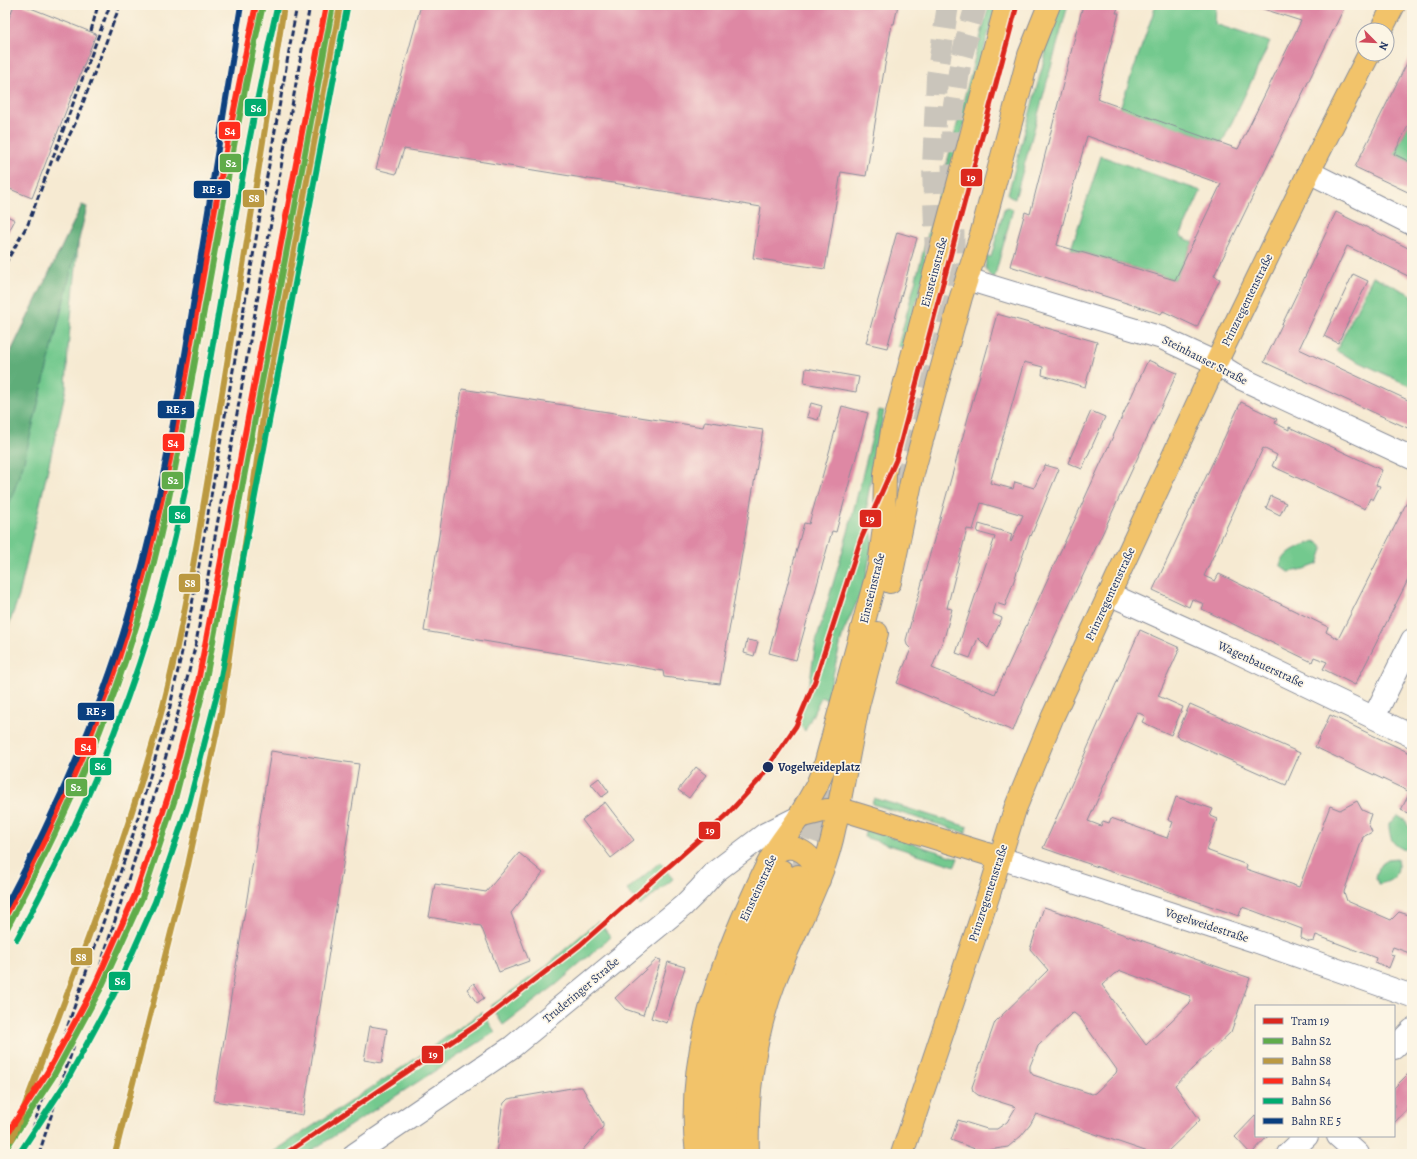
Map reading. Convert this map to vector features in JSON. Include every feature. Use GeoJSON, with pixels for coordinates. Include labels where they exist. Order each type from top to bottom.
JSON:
{"type":"FeatureCollection","features":[{"type":"Feature","properties":{"kind":"main road","name":"Einsteinstraße"},"geometry":{"type":"LineString","coordinates":[[748,1154],[750,1096],[755,1055],[764,1014],[776,978],[793,871],[799,817],[816,787],[825,765],[877,575],[884,533],[887,458],[892,431],[1006,5]]}},
{"type":"Feature","properties":{"kind":"main road","name":"Einsteinstraße"},"geometry":{"type":"LineString","coordinates":[[697,1154],[695,1122],[696,1094],[702,1049],[709,1012],[728,955],[793,871],[831,845],[858,706],[899,548],[913,472],[967,279],[981,235],[1030,55],[1049,5]]}},
{"type":"Feature","properties":{"kind":"main road"},"geometry":{"type":"LineString","coordinates":[[1385,22],[1394,5]]}},
{"type":"Feature","properties":{"kind":"main road","name":"Prinzregentenstraße"},"geometry":{"type":"LineString","coordinates":[[902,1154],[1015,809],[1053,716],[1216,363],[1309,172],[1365,62]]}},
{"type":"Feature","properties":{"kind":"main road"},"geometry":{"type":"LineString","coordinates":[[799,817],[817,812],[838,810],[862,815],[1000,858]]}},
{"type":"Feature","properties":{"kind":"main road"},"geometry":{"type":"LineString","coordinates":[[713,1154],[713,1096],[720,1041],[728,1005],[746,954],[793,871]]}},
{"type":"Feature","properties":{"kind":"main road"},"geometry":{"type":"LineString","coordinates":[[731,1154],[734,1067],[741,1034],[764,955],[793,871]]}},
{"type":"Feature","properties":{"kind":"street"},"geometry":{"type":"LineString","coordinates":[[1309,172],[1412,224]]}},
{"type":"Feature","properties":{"kind":"street","name":"Steinhauser Straße"},"geometry":{"type":"LineString","coordinates":[[967,279],[1162,338],[1216,363],[1240,378],[1412,458]]}},
{"type":"Feature","properties":{"kind":"street","name":"Wagenbauerstraße"},"geometry":{"type":"LineString","coordinates":[[1109,594],[1412,736]]}},
{"type":"Feature","properties":{"kind":"street"},"geometry":{"type":"LineString","coordinates":[[1374,717],[1412,640]]}},
{"type":"Feature","properties":{"kind":"street","name":"Truderinger Straße"},"geometry":{"type":"LineString","coordinates":[[355,1154],[512,1047],[682,906],[700,890],[715,872],[765,834],[799,817]]}},
{"type":"Feature","properties":{"kind":"street","name":"Vogelweidestraße"},"geometry":{"type":"LineString","coordinates":[[1000,858],[1255,941],[1412,996]]}},
{"type":"Feature","properties":{"kind":"street"},"geometry":{"type":"LineString","coordinates":[[1395,1047],[1412,1030]]}},
{"type":"Feature","properties":{"kind":"street"},"geometry":{"type":"LineString","coordinates":[[1288,1154],[1306,1137]]}},
{"type":"Feature","properties":{"kind":"street"},"geometry":{"type":"LineString","coordinates":[[1339,1137],[1358,1154]]}},
{"type":"Feature","properties":{"kind":"green space"},"geometry":{"type":"Polygon","coordinates":[[[989,5],[996,5],[904,348],[898,346],[989,5]]]}},
{"type":"Feature","properties":{"kind":"green space"},"geometry":{"type":"Polygon","coordinates":[[[1059,5],[1068,5],[1015,199],[1010,197],[1008,194],[1046,53],[1041,52],[1059,5]]]}},
{"type":"Feature","properties":{"kind":"green space"},"geometry":{"type":"Polygon","coordinates":[[[1156,5],[1216,5],[1215,24],[1270,42],[1222,143],[1120,108],[1156,5]]]}},
{"type":"Feature","properties":{"kind":"green space"},"geometry":{"type":"Polygon","coordinates":[[[1412,118],[1412,163],[1394,154],[1412,118]]]}},
{"type":"Feature","properties":{"kind":"green space"},"geometry":{"type":"Polygon","coordinates":[[[1101,156],[1201,191],[1180,236],[1193,242],[1175,280],[1071,249],[1101,156]]]}},
{"type":"Feature","properties":{"kind":"green space"},"geometry":{"type":"Polygon","coordinates":[[[82,205],[68,348],[66,389],[19,596],[5,636],[5,364],[82,205]]]}},
{"type":"Feature","properties":{"kind":"green space"},"geometry":{"type":"Polygon","coordinates":[[[82,205],[87,207],[23,465],[5,516],[5,364],[82,205]]]}},
{"type":"Feature","properties":{"kind":"green space"},"geometry":{"type":"Polygon","coordinates":[[[1007,207],[1013,209],[994,279],[986,269],[986,256],[991,257],[1004,209],[1007,207]]]}},
{"type":"Feature","properties":{"kind":"green space"},"geometry":{"type":"Polygon","coordinates":[[[1373,276],[1412,295],[1412,387],[1336,351],[1373,276]]]}},
{"type":"Feature","properties":{"kind":"green space"},"geometry":{"type":"Polygon","coordinates":[[[879,410],[884,411],[867,501],[868,520],[873,539],[866,578],[843,633],[827,700],[821,697],[805,731],[796,720],[810,680],[816,642],[848,532],[879,410]]]}},
{"type":"Feature","properties":{"kind":"green space"},"geometry":{"type":"Polygon","coordinates":[[[1315,541],[1321,545],[1323,549],[1318,564],[1305,569],[1289,572],[1280,565],[1286,555],[1294,549],[1315,541]]]}},
{"type":"Feature","properties":{"kind":"green space"},"geometry":{"type":"Polygon","coordinates":[[[874,798],[968,827],[966,833],[872,804],[874,798]]]}},
{"type":"Feature","properties":{"kind":"green space"},"geometry":{"type":"Polygon","coordinates":[[[1398,816],[1406,821],[1408,826],[1412,828],[1412,852],[1397,846],[1390,835],[1389,823],[1398,816]]]}},
{"type":"Feature","properties":{"kind":"green space"},"geometry":{"type":"Polygon","coordinates":[[[866,829],[958,858],[955,866],[864,837],[866,829]]]}},
{"type":"Feature","properties":{"kind":"green space"},"geometry":{"type":"Polygon","coordinates":[[[1397,859],[1398,869],[1395,876],[1388,881],[1378,884],[1376,877],[1380,865],[1388,860],[1397,859]]]}},
{"type":"Feature","properties":{"kind":"green space"},"geometry":{"type":"Polygon","coordinates":[[[660,862],[673,879],[640,906],[627,890],[660,862]]]}},
{"type":"Feature","properties":{"kind":"green space"},"geometry":{"type":"Polygon","coordinates":[[[598,921],[611,937],[557,984],[503,1025],[491,1006],[541,970],[598,921]]]}},
{"type":"Feature","properties":{"kind":"green space"},"geometry":{"type":"Polygon","coordinates":[[[482,1012],[495,1032],[306,1154],[270,1154],[418,1057],[482,1012]]]}},
{"type":"Feature","properties":{"kind":"building"},"geometry":{"type":"Polygon","coordinates":[[[14,5],[23,5],[96,34],[32,198],[5,187],[5,28],[14,5]]]}},
{"type":"Feature","properties":{"kind":"building"},"geometry":{"type":"Polygon","coordinates":[[[421,5],[898,5],[894,24],[892,24],[866,176],[841,172],[825,269],[753,258],[761,207],[404,149],[396,174],[376,169],[421,5]]]}},
{"type":"Feature","properties":{"kind":"building"},"geometry":{"type":"Polygon","coordinates":[[[1083,5],[1119,5],[1116,13],[1119,13],[1097,99],[1238,149],[1301,21],[1251,5],[1342,5],[1344,8],[1214,276],[1220,279],[1197,327],[1163,311],[1161,314],[1010,266],[1025,212],[1030,214],[1083,5]],[[1087,136],[1057,245],[1175,280],[1221,184],[1087,136]]]}},
{"type":"Feature","properties":{"kind":"building"},"geometry":{"type":"Polygon","coordinates":[[[1412,53],[1412,118],[1394,154],[1412,163],[1412,194],[1355,167],[1412,53]]]}},
{"type":"Feature","properties":{"kind":"building"},"geometry":{"type":"Polygon","coordinates":[[[1336,212],[1412,250],[1412,278],[1347,246],[1299,349],[1412,402],[1412,430],[1264,362],[1336,212]]]}},
{"type":"Feature","properties":{"kind":"building"},"geometry":{"type":"Polygon","coordinates":[[[5,215],[15,220],[5,238],[5,215]]]}},
{"type":"Feature","properties":{"kind":"building"},"geometry":{"type":"Polygon","coordinates":[[[897,232],[917,238],[887,348],[866,343],[897,232]]]}},
{"type":"Feature","properties":{"kind":"building"},"geometry":{"type":"Polygon","coordinates":[[[1353,274],[1368,281],[1338,343],[1324,336],[1353,274]]]}},
{"type":"Feature","properties":{"kind":"building"},"geometry":{"type":"Polygon","coordinates":[[[997,314],[1097,342],[1085,387],[1042,375],[1043,367],[1024,362],[990,483],[1013,489],[1015,482],[1034,488],[1045,465],[1059,469],[1031,536],[1030,535],[1005,606],[996,603],[993,614],[1002,618],[988,648],[978,638],[970,658],[956,653],[995,537],[977,532],[979,524],[1012,534],[1011,542],[1023,515],[981,503],[973,530],[967,529],[947,608],[952,609],[945,635],[932,668],[995,694],[1148,360],[1177,373],[1027,696],[1013,731],[897,683],[911,649],[907,645],[906,640],[997,314]]]}},
{"type":"Feature","properties":{"kind":"building"},"geometry":{"type":"Polygon","coordinates":[[[806,368],[859,377],[856,392],[804,383],[806,368]]]}},
{"type":"Feature","properties":{"kind":"building"},"geometry":{"type":"Polygon","coordinates":[[[462,389],[703,427],[705,421],[763,430],[720,684],[664,677],[663,671],[424,631],[462,389]]]}},
{"type":"Feature","properties":{"kind":"building"},"geometry":{"type":"Polygon","coordinates":[[[1241,402],[1277,419],[1275,423],[1289,430],[1289,427],[1382,470],[1376,485],[1380,486],[1373,500],[1370,498],[1365,509],[1272,466],[1277,455],[1263,448],[1204,576],[1215,581],[1219,574],[1328,627],[1326,632],[1338,639],[1412,492],[1412,572],[1355,685],[1323,669],[1327,662],[1314,657],[1312,662],[1202,609],[1204,604],[1192,599],[1189,607],[1153,590],[1241,402]]]}},
{"type":"Feature","properties":{"kind":"building"},"geometry":{"type":"Polygon","coordinates":[[[811,403],[822,406],[818,420],[807,417],[811,403]]]}},
{"type":"Feature","properties":{"kind":"building"},"geometry":{"type":"Polygon","coordinates":[[[842,406],[868,413],[836,532],[832,531],[796,660],[769,653],[804,523],[809,524],[842,406]]]}},
{"type":"Feature","properties":{"kind":"building"},"geometry":{"type":"Polygon","coordinates":[[[1091,411],[1105,417],[1082,469],[1068,463],[1091,411]]]}},
{"type":"Feature","properties":{"kind":"building"},"geometry":{"type":"Polygon","coordinates":[[[1271,496],[1286,503],[1280,515],[1266,508],[1271,496]]]}},
{"type":"Feature","properties":{"kind":"building"},"geometry":{"type":"Polygon","coordinates":[[[1140,630],[1180,648],[1158,696],[1183,707],[1171,735],[1142,722],[1145,716],[1137,712],[1088,821],[1101,826],[1103,821],[1109,823],[1111,818],[1167,838],[1173,822],[1168,820],[1176,797],[1213,809],[1210,816],[1217,819],[1206,850],[1247,865],[1246,869],[1299,887],[1330,806],[1340,810],[1357,801],[1362,810],[1371,814],[1368,823],[1372,832],[1363,837],[1344,892],[1347,901],[1391,920],[1399,912],[1412,916],[1412,954],[1393,947],[1390,954],[1394,955],[1389,968],[1375,962],[1376,958],[1316,935],[1314,941],[1309,942],[1301,938],[1302,929],[1254,911],[1242,907],[1239,916],[1043,848],[1140,630]]]}},
{"type":"Feature","properties":{"kind":"building"},"geometry":{"type":"Polygon","coordinates":[[[747,640],[758,642],[754,656],[744,653],[747,640]]]}},
{"type":"Feature","properties":{"kind":"building"},"geometry":{"type":"Polygon","coordinates":[[[1190,704],[1300,753],[1286,785],[1176,736],[1190,704]]]}},
{"type":"Feature","properties":{"kind":"building"},"geometry":{"type":"Polygon","coordinates":[[[1330,715],[1412,754],[1412,815],[1401,810],[1410,792],[1315,747],[1330,715]]]}},
{"type":"Feature","properties":{"kind":"building"},"geometry":{"type":"Polygon","coordinates":[[[271,751],[359,764],[303,1115],[214,1101],[271,751]]]}},
{"type":"Feature","properties":{"kind":"building"},"geometry":{"type":"Polygon","coordinates":[[[696,767],[706,775],[689,798],[678,790],[696,767]]]}},
{"type":"Feature","properties":{"kind":"building"},"geometry":{"type":"Polygon","coordinates":[[[599,778],[609,792],[602,797],[591,784],[599,778]]]}},
{"type":"Feature","properties":{"kind":"building"},"geometry":{"type":"Polygon","coordinates":[[[605,802],[634,840],[611,858],[582,820],[605,802]]]}},
{"type":"Feature","properties":{"kind":"building"},"geometry":{"type":"Polygon","coordinates":[[[519,853],[543,873],[511,913],[529,961],[499,972],[481,926],[429,917],[435,884],[486,892],[519,853]]]}},
{"type":"Feature","properties":{"kind":"building"},"geometry":{"type":"Polygon","coordinates":[[[1044,907],[1250,978],[1231,1032],[1175,1085],[1200,1120],[1165,1154],[1154,1154],[1036,1114],[1030,1125],[1021,1136],[1008,1147],[989,1150],[975,1149],[951,1140],[958,1120],[987,1129],[997,1129],[1007,1122],[1016,1107],[978,1095],[973,1091],[972,1087],[995,1022],[1048,970],[1030,949],[1044,907]],[[1121,971],[1114,974],[1102,985],[1146,1045],[1191,1002],[1190,996],[1121,971]],[[1074,1013],[1071,1014],[1038,1046],[1030,1066],[1030,1071],[1033,1075],[1092,1094],[1095,1093],[1116,1073],[1117,1070],[1080,1018],[1074,1013]]]}},
{"type":"Feature","properties":{"kind":"building"},"geometry":{"type":"Polygon","coordinates":[[[657,959],[661,960],[643,1015],[625,1009],[615,998],[657,959]]]}},
{"type":"Feature","properties":{"kind":"building"},"geometry":{"type":"Polygon","coordinates":[[[668,962],[685,967],[667,1023],[651,1018],[668,962]]]}},
{"type":"Feature","properties":{"kind":"building"},"geometry":{"type":"Polygon","coordinates":[[[474,983],[484,998],[477,1003],[467,989],[474,983]]]}},
{"type":"Feature","properties":{"kind":"building"},"geometry":{"type":"Polygon","coordinates":[[[370,1026],[387,1029],[382,1063],[364,1060],[370,1026]]]}},
{"type":"Feature","properties":{"kind":"building"},"geometry":{"type":"Polygon","coordinates":[[[1412,1070],[1412,1104],[1395,1122],[1395,1087],[1412,1070]]]}},
{"type":"Feature","properties":{"kind":"building"},"geometry":{"type":"Polygon","coordinates":[[[582,1087],[603,1123],[603,1127],[579,1154],[496,1154],[502,1108],[508,1099],[582,1087]]]}},
{"type":"Feature","properties":{"kind":"building"},"geometry":{"type":"Polygon","coordinates":[[[1255,1116],[1255,1137],[1267,1137],[1251,1154],[1235,1137],[1255,1116]]]}},
{"type":"Feature","properties":{"kind":"building"},"geometry":{"type":"Polygon","coordinates":[[[1066,1151],[1073,1154],[1054,1154],[1056,1152],[1066,1151]]]}},
{"type":"Feature","properties":{"kind":"tunnel"},"geometry":{"type":"LineString","coordinates":[[936,259],[933,167],[937,77],[948,5]]}},
{"type":"Feature","properties":{"kind":"tunnel"},"geometry":{"type":"LineString","coordinates":[[949,318],[954,279],[952,119],[961,59],[976,5]]}},
{"type":"Feature","properties":{"kind":"tunnel"},"geometry":{"type":"LineString","coordinates":[[892,482],[929,337],[934,301]]}},
{"type":"Feature","properties":{"kind":"tunnel"},"geometry":{"type":"LineString","coordinates":[[800,872],[813,836],[835,759]]}},
{"type":"Feature","properties":{"kind":"railway"},"geometry":{"type":"LineString","coordinates":[[91,31],[98,5]]}},
{"type":"Feature","properties":{"kind":"railway"},"geometry":{"type":"LineString","coordinates":[[5,264],[28,224],[110,5]]}},
{"type":"Feature","properties":{"kind":"railway"},"geometry":{"type":"LineString","coordinates":[[57,160],[75,124],[120,5]]}},
{"type":"Feature","properties":{"kind":"railway"},"geometry":{"type":"LineString","coordinates":[[24,1154],[132,838],[169,711],[191,610],[297,5]]}},
{"type":"Feature","properties":{"kind":"railway"},"geometry":{"type":"LineString","coordinates":[[39,1154],[142,836],[196,643],[310,5]]}},
{"type":"Feature","properties":{"kind":"tram line","name":"19"},"geometry":{"type":"LineString","coordinates":[[285,1154],[478,1024],[580,945],[726,816],[759,780],[796,726],[815,681],[861,539],[896,460],[1017,5]]}},
{"type":"Feature","properties":{"kind":"rail line","name":"S4"},"geometry":{"type":"LineString","coordinates":[[5,917],[42,846],[90,737],[118,661],[140,589],[172,449],[238,89],[256,5]]}},
{"type":"Feature","properties":{"kind":"rail line","name":"S2"},"geometry":{"type":"LineString","coordinates":[[5,932],[62,820],[95,743],[124,664],[147,589],[179,447],[221,214],[263,5]]}},
{"type":"Feature","properties":{"kind":"rail line","name":"S4"},"geometry":{"type":"LineString","coordinates":[[5,1137],[47,1073],[95,985],[135,895],[168,797],[198,682],[326,5]]}},
{"type":"Feature","properties":{"kind":"rail line","name":"S2"},"geometry":{"type":"LineString","coordinates":[[5,1150],[53,1077],[101,988],[142,898],[175,799],[205,684],[333,5]]}},
{"type":"Feature","properties":{"kind":"rail line","name":"S8"},"geometry":{"type":"LineString","coordinates":[[12,1139],[93,924],[131,816],[148,761],[172,671],[199,530],[284,6]]}},
{"type":"Feature","properties":{"kind":"rail line","name":"S8"},"geometry":{"type":"LineString","coordinates":[[115,1154],[188,865],[221,713],[265,403],[340,6]]}},
{"type":"Feature","properties":{"kind":"rail line","name":"S6"},"geometry":{"type":"LineString","coordinates":[[17,939],[56,864],[108,749],[137,670],[160,595],[192,455],[250,135],[277,8]]}},
{"type":"Feature","properties":{"kind":"rail line","name":"S6"},"geometry":{"type":"LineString","coordinates":[[19,1154],[65,1084],[114,994],[155,902],[189,803],[219,687],[347,8]]}},
{"type":"Feature","properties":{"kind":"transit line"},"geometry":{"type":"LineString","coordinates":[[5,908],[41,838],[74,766],[116,655],[139,578],[158,499],[174,419],[241,5]]}},
{"type":"Feature","properties":{"kind":"place","name":"Vogelweideplatz"},"geometry":{"type":"Point","coordinates":[768,767]}}]}
